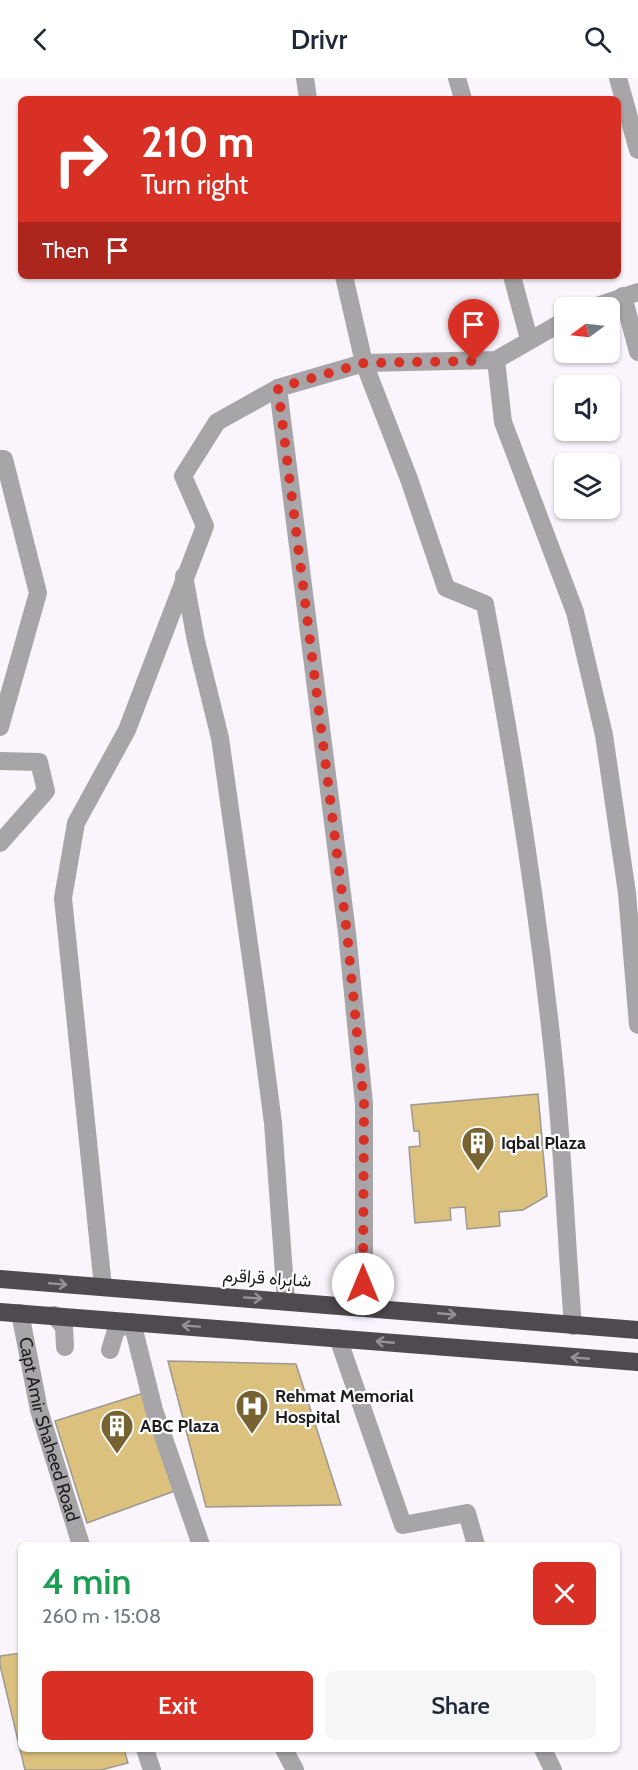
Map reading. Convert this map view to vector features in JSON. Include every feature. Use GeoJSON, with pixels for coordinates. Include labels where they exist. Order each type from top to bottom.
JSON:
{"type":"FeatureCollection","features":[{"type":"Feature","properties":{"kind":"highway","name":"شاہراہ قراقرم"},"geometry":{"type":"LineString","coordinates":[[0,1279],[638,1330]]}},
{"type":"Feature","properties":{"kind":"highway"},"geometry":{"type":"LineString","coordinates":[[0,1311],[638,1362]]}},
{"type":"Feature","properties":{"kind":"street"},"geometry":{"type":"LineString","coordinates":[[305,78],[308,96]]}},
{"type":"Feature","properties":{"kind":"street"},"geometry":{"type":"LineString","coordinates":[[457,78],[462,96]]}},
{"type":"Feature","properties":{"kind":"street"},"geometry":{"type":"LineString","coordinates":[[618,78],[638,150]]}},
{"type":"Feature","properties":{"kind":"street"},"geometry":{"type":"LineString","coordinates":[[345,279],[364,363],[409,478],[446,588],[485,604],[514,758],[543,963],[554,1066],[573,1326]]}},
{"type":"Feature","properties":{"kind":"street"},"geometry":{"type":"LineString","coordinates":[[513,279],[529,339]]}},
{"type":"Feature","properties":{"kind":"street"},"geometry":{"type":"LineString","coordinates":[[631,294],[638,352]]}},
{"type":"Feature","properties":{"kind":"street"},"geometry":{"type":"LineString","coordinates":[[103,1287],[63,898],[76,823],[127,730],[184,575],[205,526],[183,476],[217,422],[278,388],[364,363],[496,360],[554,326]]}},
{"type":"Feature","properties":{"kind":"street"},"geometry":{"type":"LineString","coordinates":[[496,360],[503,422],[575,612],[604,735],[627,893],[638,1025]]}},
{"type":"Feature","properties":{"kind":"street"},"geometry":{"type":"LineString","coordinates":[[278,388],[347,933],[364,1104],[363,1307]]}},
{"type":"Feature","properties":{"kind":"street"},"geometry":{"type":"LineString","coordinates":[[0,459],[4,459],[38,593],[0,727]]}},
{"type":"Feature","properties":{"kind":"street"},"geometry":{"type":"LineString","coordinates":[[184,575],[196,641],[220,738],[257,1001],[273,1123],[286,1301]]}},
{"type":"Feature","properties":{"kind":"street"},"geometry":{"type":"LineString","coordinates":[[0,761],[39,762],[46,791],[0,843]]}},
{"type":"Feature","properties":{"kind":"street","name":"Capt Amir Shaheed Road"},"geometry":{"type":"LineString","coordinates":[[20,1313],[39,1410],[80,1542]]}},
{"type":"Feature","properties":{"kind":"street"},"geometry":{"type":"LineString","coordinates":[[54,1316],[64,1327],[65,1347]]}},
{"type":"Feature","properties":{"kind":"street"},"geometry":{"type":"LineString","coordinates":[[110,1350],[116,1330],[132,1322],[154,1410],[200,1542]]}},
{"type":"Feature","properties":{"kind":"street"},"geometry":{"type":"LineString","coordinates":[[338,1338],[403,1525],[467,1513],[475,1542]]}},
{"type":"Feature","properties":{"kind":"street"},"geometry":{"type":"LineString","coordinates":[[146,1752],[152,1770]]}},
{"type":"Feature","properties":{"kind":"street"},"geometry":{"type":"LineString","coordinates":[[286,1752],[295,1770]]}},
{"type":"Feature","properties":{"kind":"street"},"geometry":{"type":"LineString","coordinates":[[544,1752],[553,1770]]}},
{"type":"Feature","properties":{"kind":"building","name":"Iqbal Plaza"},"geometry":{"type":"Polygon","coordinates":[[[538,1094],[547,1196],[523,1210],[499,1212],[500,1226],[467,1229],[465,1207],[450,1208],[451,1220],[415,1223],[409,1147],[420,1146],[419,1131],[414,1131],[411,1105],[538,1094]]]}},
{"type":"Feature","properties":{"kind":"building","name":"Rehmat Memorial Hospital"},"geometry":{"type":"Polygon","coordinates":[[[168,1361],[296,1364],[341,1505],[206,1507],[168,1361]]]}},
{"type":"Feature","properties":{"kind":"building","name":"ABC Plaza"},"geometry":{"type":"Polygon","coordinates":[[[147,1392],[180,1489],[87,1523],[55,1421],[147,1392]]]}},
{"type":"Feature","properties":{"kind":"building"},"geometry":{"type":"Polygon","coordinates":[[[18,1653],[18,1741],[0,1665],[0,1656],[18,1653]]]}},
{"type":"Feature","properties":{"kind":"building"},"geometry":{"type":"Polygon","coordinates":[[[21,1752],[125,1752],[128,1763],[101,1770],[25,1770],[21,1752]]]}},
{"type":"Feature","properties":{"kind":"place","name":"Iqbal Plaza"},"geometry":{"type":"Point","coordinates":[478,1172]}},
{"type":"Feature","properties":{"kind":"place","name":"Rehmat Memorial Hospital"},"geometry":{"type":"Point","coordinates":[252,1435]}},
{"type":"Feature","properties":{"kind":"place","name":"ABC Plaza"},"geometry":{"type":"Point","coordinates":[117,1455]}},
{"type":"Feature","properties":{"kind":"route"},"geometry":{"type":"LineString","coordinates":[[363,1284],[364,1104],[347,933],[278,388],[364,363],[474,361]]}}]}
